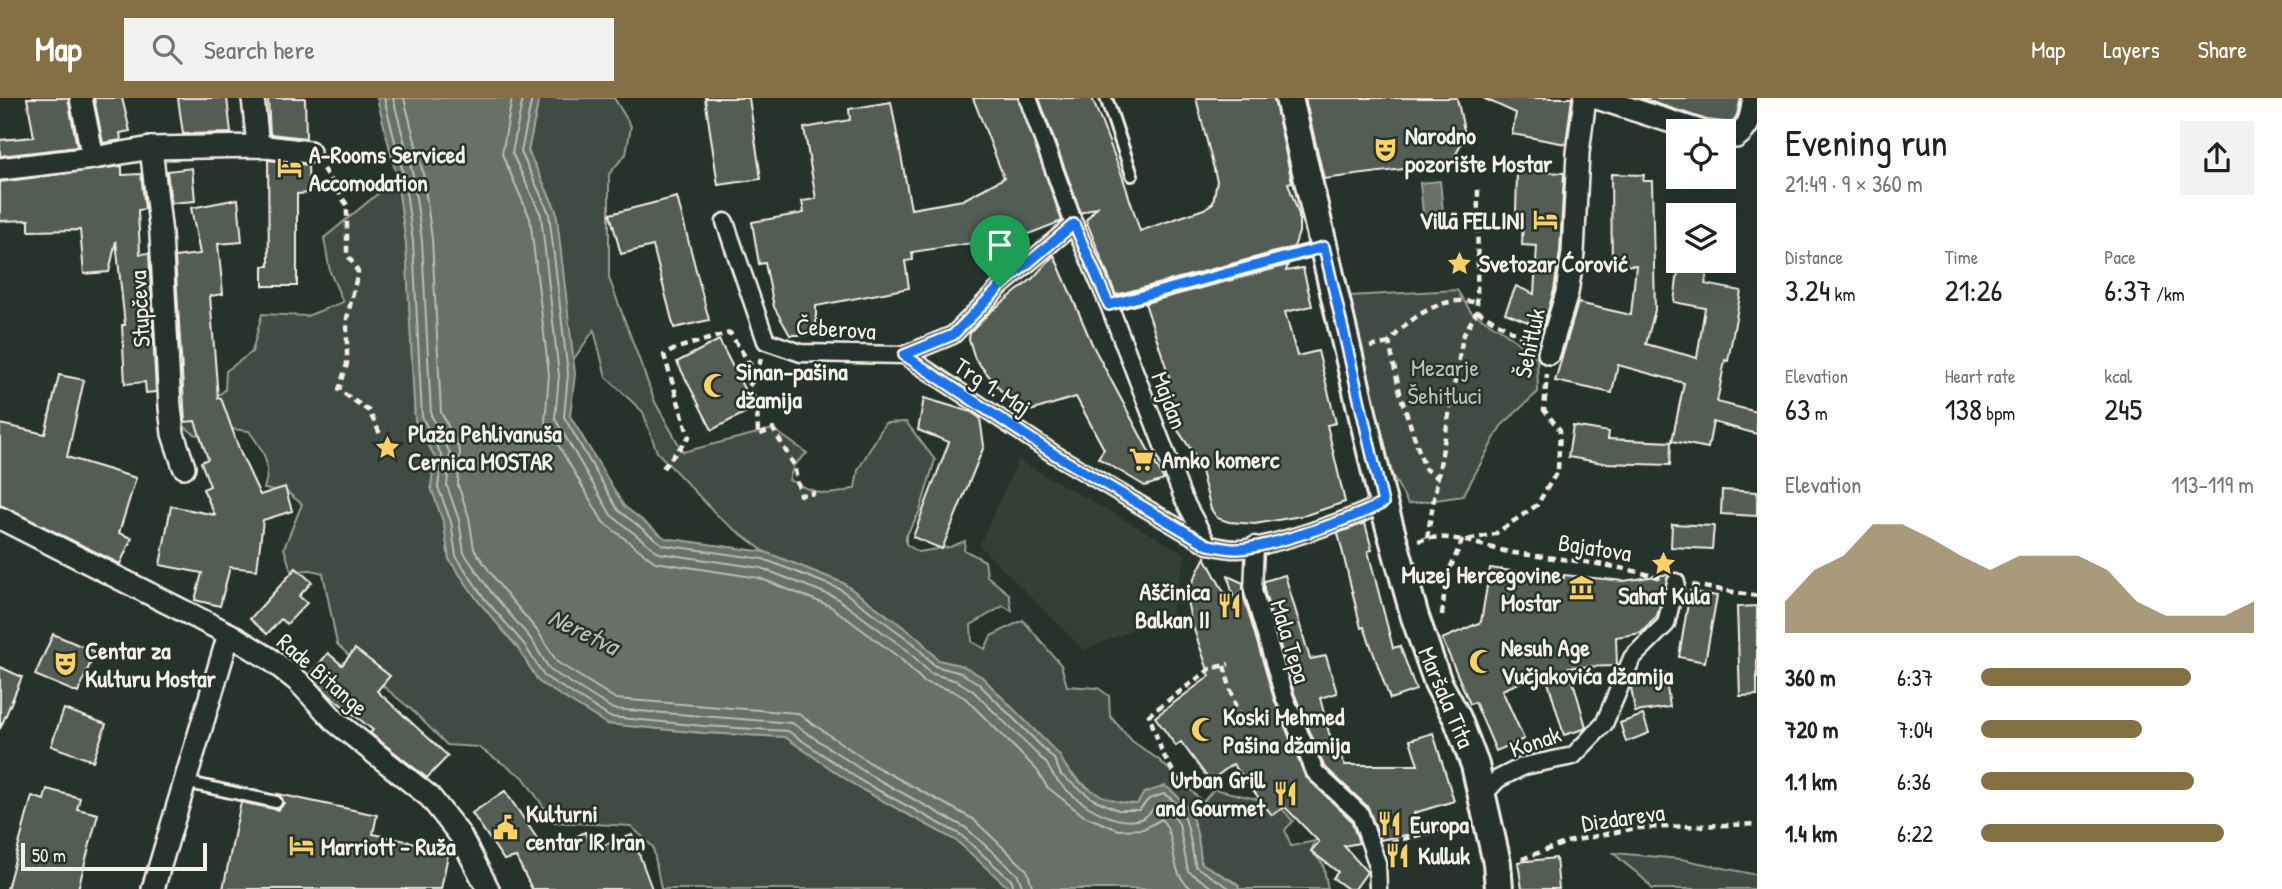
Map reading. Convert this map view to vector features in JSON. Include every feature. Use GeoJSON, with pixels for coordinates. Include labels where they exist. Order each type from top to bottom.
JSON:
{"type":"FeatureCollection","features":[{"type":"Feature","properties":{"kind":"street"},"geometry":{"type":"LineString","coordinates":[[81,98],[93,158]]}},
{"type":"Feature","properties":{"kind":"street"},"geometry":{"type":"LineString","coordinates":[[253,98],[258,146]]}},
{"type":"Feature","properties":{"kind":"street","name":"Majdan"},"geometry":{"type":"LineString","coordinates":[[1028,98],[1074,224],[1109,305],[1183,498],[1208,545]]}},
{"type":"Feature","properties":{"kind":"street","name":"Maršala Tita"},"geometry":{"type":"LineString","coordinates":[[1289,98],[1383,503],[1415,617],[1438,682],[1457,718],[1483,796],[1497,863],[1499,889]]}},
{"type":"Feature","properties":{"kind":"street","name":"Šehitluk"},"geometry":{"type":"LineString","coordinates":[[1549,352],[1567,293],[1573,253],[1578,153],[1585,98]]}},
{"type":"Feature","properties":{"kind":"street"},"geometry":{"type":"LineString","coordinates":[[1597,98],[1666,120]]}},
{"type":"Feature","properties":{"kind":"street"},"geometry":{"type":"LineString","coordinates":[[1736,137],[1750,123],[1754,98]]}},
{"type":"Feature","properties":{"kind":"street"},"geometry":{"type":"LineString","coordinates":[[0,169],[151,148],[258,146],[309,152]]}},
{"type":"Feature","properties":{"kind":"street","name":"Stupčeva"},"geometry":{"type":"LineString","coordinates":[[151,148],[161,234],[170,407],[173,434],[184,467]]}},
{"type":"Feature","properties":{"kind":"street","name":"Čeberova"},"geometry":{"type":"LineString","coordinates":[[725,222],[766,341],[801,353],[904,355]]}},
{"type":"Feature","properties":{"kind":"street","name":"Trg 1. Maj"},"geometry":{"type":"LineString","coordinates":[[904,355],[953,335],[1000,287],[1074,224]]}},
{"type":"Feature","properties":{"kind":"street","name":"Trg 1. Maj"},"geometry":{"type":"LineString","coordinates":[[904,355],[1054,454],[1208,545]]}},
{"type":"Feature","properties":{"kind":"street"},"geometry":{"type":"LineString","coordinates":[[1208,545],[1236,549],[1255,545],[1347,519],[1383,503]]}},
{"type":"Feature","properties":{"kind":"street","name":"Rade Bitange"},"geometry":{"type":"LineString","coordinates":[[0,518],[229,634],[289,674],[336,722],[430,797],[460,835],[488,889]]}},
{"type":"Feature","properties":{"kind":"street","name":"Mala Tepa"},"geometry":{"type":"LineString","coordinates":[[1255,545],[1253,591],[1284,696],[1315,772],[1360,814],[1377,863],[1378,889]]}},
{"type":"Feature","properties":{"kind":"street","name":"Konak"},"geometry":{"type":"LineString","coordinates":[[1483,796],[1498,779],[1524,766],[1573,756],[1604,724],[1632,657],[1666,624],[1676,582]]}},
{"type":"Feature","properties":{"kind":"street"},"geometry":{"type":"LineString","coordinates":[[153,889],[229,634]]}},
{"type":"Feature","properties":{"kind":"lane"},"geometry":{"type":"LineString","coordinates":[[1106,98],[1132,175]]}},
{"type":"Feature","properties":{"kind":"lane"},"geometry":{"type":"LineString","coordinates":[[1109,305],[1324,247]]}},
{"type":"Feature","properties":{"kind":"lane"},"geometry":{"type":"LineString","coordinates":[[186,782],[276,802]]}},
{"type":"Feature","properties":{"kind":"path"},"geometry":{"type":"LineString","coordinates":[[309,152],[347,205],[347,254],[358,272],[347,318],[347,364],[340,390],[369,411],[381,436]]}},
{"type":"Feature","properties":{"kind":"path"},"geometry":{"type":"LineString","coordinates":[[1477,303],[1450,302],[1431,308],[1412,320],[1389,344],[1401,397],[1425,469],[1439,479],[1463,336],[1477,312],[1478,185]]}},
{"type":"Feature","properties":{"kind":"path"},"geometry":{"type":"LineString","coordinates":[[1452,215],[1478,215]]}},
{"type":"Feature","properties":{"kind":"path"},"geometry":{"type":"LineString","coordinates":[[1477,312],[1549,352]]}},
{"type":"Feature","properties":{"kind":"path"},"geometry":{"type":"LineString","coordinates":[[663,468],[689,437],[664,355],[677,348],[730,333],[757,375]]}},
{"type":"Feature","properties":{"kind":"path","name":"Čeberova"},"geometry":{"type":"LineString","coordinates":[[766,341],[757,375],[749,386],[757,405],[758,435],[773,429],[794,465],[800,495],[815,493]]}},
{"type":"Feature","properties":{"kind":"path","name":"Šehitluk"},"geometry":{"type":"LineString","coordinates":[[1462,541],[1495,534],[1537,505],[1558,470],[1560,430],[1544,410],[1549,352]]}},
{"type":"Feature","properties":{"kind":"path","name":"Bajatova"},"geometry":{"type":"LineString","coordinates":[[1439,479],[1427,538],[1462,541],[1513,552],[1627,568],[1676,582],[1757,596]]}},
{"type":"Feature","properties":{"kind":"path"},"geometry":{"type":"LineString","coordinates":[[1446,578],[1462,541]]}},
{"type":"Feature","properties":{"kind":"path"},"geometry":{"type":"LineString","coordinates":[[1179,782],[1162,752],[1149,715],[1210,669],[1226,665],[1241,725]]}},
{"type":"Feature","properties":{"kind":"path"},"geometry":{"type":"LineString","coordinates":[[1397,840],[1468,823]]}},
{"type":"Feature","properties":{"kind":"path","name":"Dizdareva"},"geometry":{"type":"LineString","coordinates":[[1497,863],[1515,861],[1567,842],[1636,828],[1757,824]]}},
{"type":"Feature","properties":{"kind":"shaded area"},"geometry":{"type":"Polygon","coordinates":[[[1018,460],[1186,554],[1171,614],[1084,650],[979,545],[1018,460]]]}},
{"type":"Feature","properties":{"kind":"green space"},"geometry":{"type":"Polygon","coordinates":[[[539,98],[614,98],[631,126],[626,154],[609,174],[609,278],[655,402],[683,452],[773,429],[807,453],[794,465],[789,480],[821,493],[837,493],[855,488],[858,470],[885,423],[906,422],[935,460],[920,511],[906,536],[906,544],[918,552],[950,547],[965,541],[964,550],[985,561],[987,576],[1009,594],[1012,611],[1003,606],[971,625],[972,642],[985,649],[991,636],[1023,620],[1061,665],[1067,686],[1098,688],[1109,696],[1110,716],[1132,741],[1159,760],[1203,802],[1214,789],[1278,804],[1293,821],[1285,830],[1291,846],[1315,841],[1311,851],[1323,864],[1328,889],[1239,889],[1238,884],[1201,863],[1196,830],[1188,810],[1165,786],[1136,804],[1126,805],[1103,797],[1081,782],[1060,756],[982,677],[963,666],[938,660],[918,638],[843,583],[765,552],[721,519],[657,452],[643,412],[606,377],[594,330],[573,360],[556,210],[528,151],[539,98]]]}},
{"type":"Feature","properties":{"kind":"green space"},"geometry":{"type":"Polygon","coordinates":[[[397,178],[406,243],[415,420],[435,457],[431,487],[444,524],[449,559],[479,602],[518,648],[539,682],[607,724],[785,737],[859,788],[957,841],[1010,889],[661,889],[653,847],[631,826],[554,822],[523,777],[478,747],[447,745],[412,710],[337,644],[323,573],[311,570],[291,571],[284,548],[302,504],[287,492],[264,489],[267,465],[259,445],[249,431],[231,429],[196,435],[182,425],[185,409],[208,403],[225,390],[226,371],[252,352],[262,314],[307,316],[343,302],[330,272],[324,238],[397,178]]]}},
{"type":"Feature","properties":{"kind":"green space","name":"Mezarje Šehitluci"},"geometry":{"type":"Polygon","coordinates":[[[1457,290],[1471,312],[1503,331],[1537,358],[1538,392],[1501,426],[1463,496],[1408,504],[1392,474],[1350,296],[1457,290]]]}},
{"type":"Feature","properties":{"kind":"green space"},"geometry":{"type":"Polygon","coordinates":[[[1614,853],[1681,859],[1757,875],[1757,889],[1652,889],[1614,853]]]}},
{"type":"Feature","properties":{"kind":"water","name":"Neretva"},"geometry":{"type":"Polygon","coordinates":[[[377,98],[539,98],[528,151],[556,210],[575,374],[570,416],[624,506],[665,538],[765,552],[843,583],[918,638],[938,660],[963,666],[982,677],[1060,756],[1073,775],[1092,790],[1114,800],[1137,804],[1144,793],[1165,786],[1175,793],[1193,820],[1201,863],[1238,885],[1239,889],[1010,889],[957,841],[859,788],[785,737],[607,724],[539,682],[518,648],[479,602],[449,559],[444,524],[431,487],[435,457],[415,420],[406,243],[397,178],[377,98]]]}},
{"type":"Feature","properties":{"kind":"water"},"geometry":{"type":"Polygon","coordinates":[[[1440,181],[1444,222],[1424,223],[1420,183],[1440,181]]]}},
{"type":"Feature","properties":{"kind":"building"},"geometry":{"type":"Polygon","coordinates":[[[27,98],[68,98],[77,147],[0,156],[0,140],[34,137],[27,98]]]}},
{"type":"Feature","properties":{"kind":"building"},"geometry":{"type":"Polygon","coordinates":[[[94,98],[122,98],[130,131],[120,133],[121,140],[103,143],[94,98]]]}},
{"type":"Feature","properties":{"kind":"building"},"geometry":{"type":"Polygon","coordinates":[[[178,98],[227,98],[231,133],[183,134],[178,98]]]}},
{"type":"Feature","properties":{"kind":"building"},"geometry":{"type":"Polygon","coordinates":[[[268,98],[305,98],[306,138],[270,134],[268,98]]]}},
{"type":"Feature","properties":{"kind":"building"},"geometry":{"type":"Polygon","coordinates":[[[705,98],[749,98],[761,179],[718,185],[705,98]]]}},
{"type":"Feature","properties":{"kind":"building"},"geometry":{"type":"Polygon","coordinates":[[[973,98],[1018,98],[1062,221],[1026,235],[1023,228],[978,252],[972,243],[912,252],[913,260],[905,261],[909,288],[816,306],[816,335],[790,335],[774,307],[765,263],[759,264],[752,222],[804,213],[802,201],[816,199],[804,128],[850,120],[849,109],[891,102],[911,209],[963,200],[1004,178],[973,98]]]}},
{"type":"Feature","properties":{"kind":"building"},"geometry":{"type":"Polygon","coordinates":[[[1039,98],[1092,98],[1140,231],[1204,209],[1213,203],[1217,181],[1196,98],[1274,98],[1292,182],[1288,183],[1299,215],[1299,232],[1294,247],[1116,295],[1086,220],[1097,207],[1081,213],[1039,98]]]}},
{"type":"Feature","properties":{"kind":"building","name":"Narodno pozorište Mostar"},"geometry":{"type":"Polygon","coordinates":[[[1305,98],[1457,98],[1465,135],[1452,163],[1324,179],[1305,98]]]}},
{"type":"Feature","properties":{"kind":"building"},"geometry":{"type":"Polygon","coordinates":[[[1483,98],[1572,98],[1566,144],[1512,134],[1516,113],[1483,98]]]}},
{"type":"Feature","properties":{"kind":"building"},"geometry":{"type":"Polygon","coordinates":[[[1640,98],[1741,98],[1734,119],[1704,119],[1640,98]]]}},
{"type":"Feature","properties":{"kind":"building"},"geometry":{"type":"Polygon","coordinates":[[[268,160],[308,165],[309,193],[297,194],[297,286],[263,286],[263,266],[269,266],[268,160]]]}},
{"type":"Feature","properties":{"kind":"building"},"geometry":{"type":"Polygon","coordinates":[[[122,166],[122,175],[141,174],[145,209],[138,210],[140,254],[149,253],[156,392],[146,393],[145,382],[125,384],[122,325],[125,325],[116,241],[109,272],[84,274],[80,230],[29,231],[29,220],[0,221],[0,182],[122,166]]]}},
{"type":"Feature","properties":{"kind":"building"},"geometry":{"type":"Polygon","coordinates":[[[192,168],[195,201],[171,203],[167,171],[192,168]]]}},
{"type":"Feature","properties":{"kind":"building"},"geometry":{"type":"Polygon","coordinates":[[[1517,171],[1564,173],[1560,252],[1554,290],[1543,328],[1505,313],[1516,286],[1534,294],[1537,246],[1522,245],[1523,214],[1516,214],[1517,171]]]}},
{"type":"Feature","properties":{"kind":"building"},"geometry":{"type":"Polygon","coordinates":[[[1611,174],[1644,175],[1643,181],[1652,181],[1655,310],[1646,344],[1697,358],[1705,308],[1674,302],[1678,273],[1707,273],[1705,284],[1741,291],[1717,402],[1757,412],[1757,434],[1713,422],[1708,448],[1672,441],[1684,383],[1618,365],[1612,393],[1555,381],[1578,303],[1631,315],[1636,265],[1612,266],[1611,174]]]}},
{"type":"Feature","properties":{"kind":"building"},"geometry":{"type":"Polygon","coordinates":[[[677,197],[709,320],[674,328],[653,246],[621,254],[610,214],[677,197]]]}},
{"type":"Feature","properties":{"kind":"building"},"geometry":{"type":"Polygon","coordinates":[[[238,199],[242,242],[218,244],[223,294],[210,296],[218,398],[221,398],[241,454],[260,495],[285,487],[292,511],[263,520],[257,570],[230,567],[220,606],[195,600],[202,573],[160,565],[171,506],[215,515],[203,489],[210,486],[201,462],[208,459],[195,421],[185,422],[175,257],[200,254],[191,208],[238,199]]]}},
{"type":"Feature","properties":{"kind":"building"},"geometry":{"type":"Polygon","coordinates":[[[1054,255],[1093,346],[1164,480],[1145,486],[1098,458],[1104,449],[1076,397],[1020,414],[975,359],[969,339],[970,333],[989,313],[1032,279],[1054,255]]]}},
{"type":"Feature","properties":{"kind":"building"},"geometry":{"type":"Polygon","coordinates":[[[1288,265],[1286,271],[1303,268],[1312,306],[1285,312],[1297,356],[1318,351],[1336,423],[1327,425],[1345,502],[1306,515],[1255,524],[1229,522],[1217,518],[1211,509],[1198,460],[1175,426],[1161,385],[1171,382],[1145,303],[1288,265]]]}},
{"type":"Feature","properties":{"kind":"building","name":"Sinan-pašina džamija"},"geometry":{"type":"Polygon","coordinates":[[[719,340],[754,408],[712,430],[677,362],[719,340]]]}},
{"type":"Feature","properties":{"kind":"building"},"geometry":{"type":"Polygon","coordinates":[[[59,375],[84,380],[67,457],[136,478],[119,533],[132,538],[120,564],[0,505],[0,424],[45,434],[59,375]]]}},
{"type":"Feature","properties":{"kind":"building"},"geometry":{"type":"Polygon","coordinates":[[[924,398],[971,412],[980,418],[984,446],[942,549],[913,537],[949,442],[918,430],[924,398]]]}},
{"type":"Feature","properties":{"kind":"building"},"geometry":{"type":"Polygon","coordinates":[[[1573,426],[1609,432],[1608,439],[1671,442],[1670,465],[1603,463],[1568,457],[1573,426]]]}},
{"type":"Feature","properties":{"kind":"building"},"geometry":{"type":"Polygon","coordinates":[[[1722,490],[1757,492],[1757,516],[1721,514],[1722,490]]]}},
{"type":"Feature","properties":{"kind":"building"},"geometry":{"type":"Polygon","coordinates":[[[1365,523],[1372,550],[1368,551],[1393,648],[1400,646],[1416,690],[1390,699],[1364,627],[1361,628],[1338,533],[1365,523]]]}},
{"type":"Feature","properties":{"kind":"building"},"geometry":{"type":"Polygon","coordinates":[[[1672,524],[1714,526],[1712,549],[1671,547],[1672,524]]]}},
{"type":"Feature","properties":{"kind":"building"},"geometry":{"type":"Polygon","coordinates":[[[1205,557],[1227,598],[1233,596],[1228,576],[1243,583],[1243,594],[1274,699],[1305,776],[1351,820],[1359,843],[1344,846],[1367,872],[1355,889],[1348,889],[1333,878],[1338,872],[1311,851],[1319,842],[1285,807],[1272,815],[1233,764],[1210,781],[1181,742],[1176,746],[1155,717],[1210,676],[1191,621],[1186,595],[1205,557]]]}},
{"type":"Feature","properties":{"kind":"building"},"geometry":{"type":"Polygon","coordinates":[[[296,568],[312,582],[299,596],[307,603],[287,624],[281,619],[267,634],[250,619],[296,568]]]}},
{"type":"Feature","properties":{"kind":"building"},"geometry":{"type":"Polygon","coordinates":[[[1490,568],[1564,578],[1564,575],[1624,581],[1669,574],[1657,616],[1641,633],[1616,637],[1617,666],[1569,667],[1586,727],[1584,729],[1564,735],[1545,672],[1502,690],[1524,739],[1496,751],[1475,702],[1470,704],[1442,639],[1481,622],[1490,568]]]}},
{"type":"Feature","properties":{"kind":"building"},"geometry":{"type":"Polygon","coordinates":[[[1285,575],[1310,659],[1326,656],[1337,693],[1320,698],[1329,733],[1345,765],[1418,765],[1410,740],[1433,733],[1454,801],[1414,813],[1417,833],[1380,840],[1368,807],[1324,766],[1294,693],[1264,590],[1264,581],[1285,575]]]}},
{"type":"Feature","properties":{"kind":"building"},"geometry":{"type":"Polygon","coordinates":[[[1690,591],[1717,596],[1705,662],[1679,657],[1690,591]]]}},
{"type":"Feature","properties":{"kind":"building"},"geometry":{"type":"Polygon","coordinates":[[[1757,606],[1757,695],[1740,696],[1737,607],[1757,606]]]}},
{"type":"Feature","properties":{"kind":"building"},"geometry":{"type":"Polygon","coordinates":[[[53,634],[95,652],[78,693],[35,675],[53,634]]]}},
{"type":"Feature","properties":{"kind":"building"},"geometry":{"type":"Polygon","coordinates":[[[355,649],[390,676],[377,691],[448,756],[427,778],[370,733],[373,730],[329,695],[310,675],[328,653],[342,665],[355,649]]]}},
{"type":"Feature","properties":{"kind":"building"},"geometry":{"type":"Polygon","coordinates":[[[0,667],[22,677],[0,729],[0,667]]]}},
{"type":"Feature","properties":{"kind":"building"},"geometry":{"type":"Polygon","coordinates":[[[1665,674],[1670,707],[1635,712],[1631,687],[1635,678],[1665,674]]]}},
{"type":"Feature","properties":{"kind":"building"},"geometry":{"type":"Polygon","coordinates":[[[64,709],[106,724],[93,761],[51,746],[64,709]]]}},
{"type":"Feature","properties":{"kind":"building"},"geometry":{"type":"Polygon","coordinates":[[[1643,715],[1649,733],[1626,742],[1620,723],[1643,715]]]}},
{"type":"Feature","properties":{"kind":"building"},"geometry":{"type":"Polygon","coordinates":[[[47,789],[80,798],[77,809],[98,814],[78,889],[7,889],[32,796],[44,800],[47,789]]]}},
{"type":"Feature","properties":{"kind":"building"},"geometry":{"type":"Polygon","coordinates":[[[505,791],[547,853],[585,832],[593,849],[632,835],[652,889],[532,889],[516,857],[504,860],[472,813],[505,791]]]}},
{"type":"Feature","properties":{"kind":"building","name":"Marriott - Ruža"},"geometry":{"type":"Polygon","coordinates":[[[278,794],[377,815],[373,834],[449,850],[441,889],[223,889],[241,802],[278,810],[284,803],[278,794]]]}},
{"type":"Feature","properties":{"kind":"building"},"geometry":{"type":"Polygon","coordinates":[[[1556,858],[1559,889],[1522,889],[1518,862],[1556,858]]]}},
{"type":"Feature","properties":{"kind":"place","name":"Narodno pozorište Mostar"},"geometry":{"type":"Point","coordinates":[1385,149]}},
{"type":"Feature","properties":{"kind":"place","name":"A-Rooms Serviced Accomodation"},"geometry":{"type":"Point","coordinates":[289,168]}},
{"type":"Feature","properties":{"kind":"place","name":"Villa FELLINI"},"geometry":{"type":"Point","coordinates":[1545,220]}},
{"type":"Feature","properties":{"kind":"place","name":"Svetozar Ćorović"},"geometry":{"type":"Point","coordinates":[1459,263]}},
{"type":"Feature","properties":{"kind":"place","name":"Sinan-pašina džamija"},"geometry":{"type":"Point","coordinates":[716,385]}},
{"type":"Feature","properties":{"kind":"place","name":"Plaža Pehlivanuša Cernica MOSTAR"},"geometry":{"type":"Point","coordinates":[388,447]}},
{"type":"Feature","properties":{"kind":"place","name":"Amko komerc"},"geometry":{"type":"Point","coordinates":[1142,459]}},
{"type":"Feature","properties":{"kind":"place","name":"Sahat Kula"},"geometry":{"type":"Point","coordinates":[1664,564]}},
{"type":"Feature","properties":{"kind":"place","name":"Muzej Hercegovine Mostar"},"geometry":{"type":"Point","coordinates":[1581,588]}},
{"type":"Feature","properties":{"kind":"place","name":"Aščinica Balkan II"},"geometry":{"type":"Point","coordinates":[1230,605]}},
{"type":"Feature","properties":{"kind":"place","name":"Nesuh Age Vučjakovića džamija"},"geometry":{"type":"Point","coordinates":[1481,661]}},
{"type":"Feature","properties":{"kind":"place","name":"Centar za Kulturu Mostar"},"geometry":{"type":"Point","coordinates":[65,664]}},
{"type":"Feature","properties":{"kind":"place","name":"Koski Mehmed Pašina džamija"},"geometry":{"type":"Point","coordinates":[1203,730]}},
{"type":"Feature","properties":{"kind":"place","name":"Urban Grill and Gourmet"},"geometry":{"type":"Point","coordinates":[1285,793]}},
{"type":"Feature","properties":{"kind":"place","name":"Europa"},"geometry":{"type":"Point","coordinates":[1390,824]}},
{"type":"Feature","properties":{"kind":"place","name":"Kulturni centar IR Iran"},"geometry":{"type":"Point","coordinates":[506,827]}},
{"type":"Feature","properties":{"kind":"place","name":"Marriott - Ruža"},"geometry":{"type":"Point","coordinates":[301,846]}},
{"type":"Feature","properties":{"kind":"place","name":"Kulluk"},"geometry":{"type":"Point","coordinates":[1398,855]}},
{"type":"Feature","properties":{"kind":"route"},"geometry":{"type":"LineString","coordinates":[[1074,224],[1109,305],[1324,247],[1383,503],[1347,519],[1255,545],[1236,549],[1208,545],[1054,454],[904,355],[953,335],[1000,287],[1074,224]]}}]}
